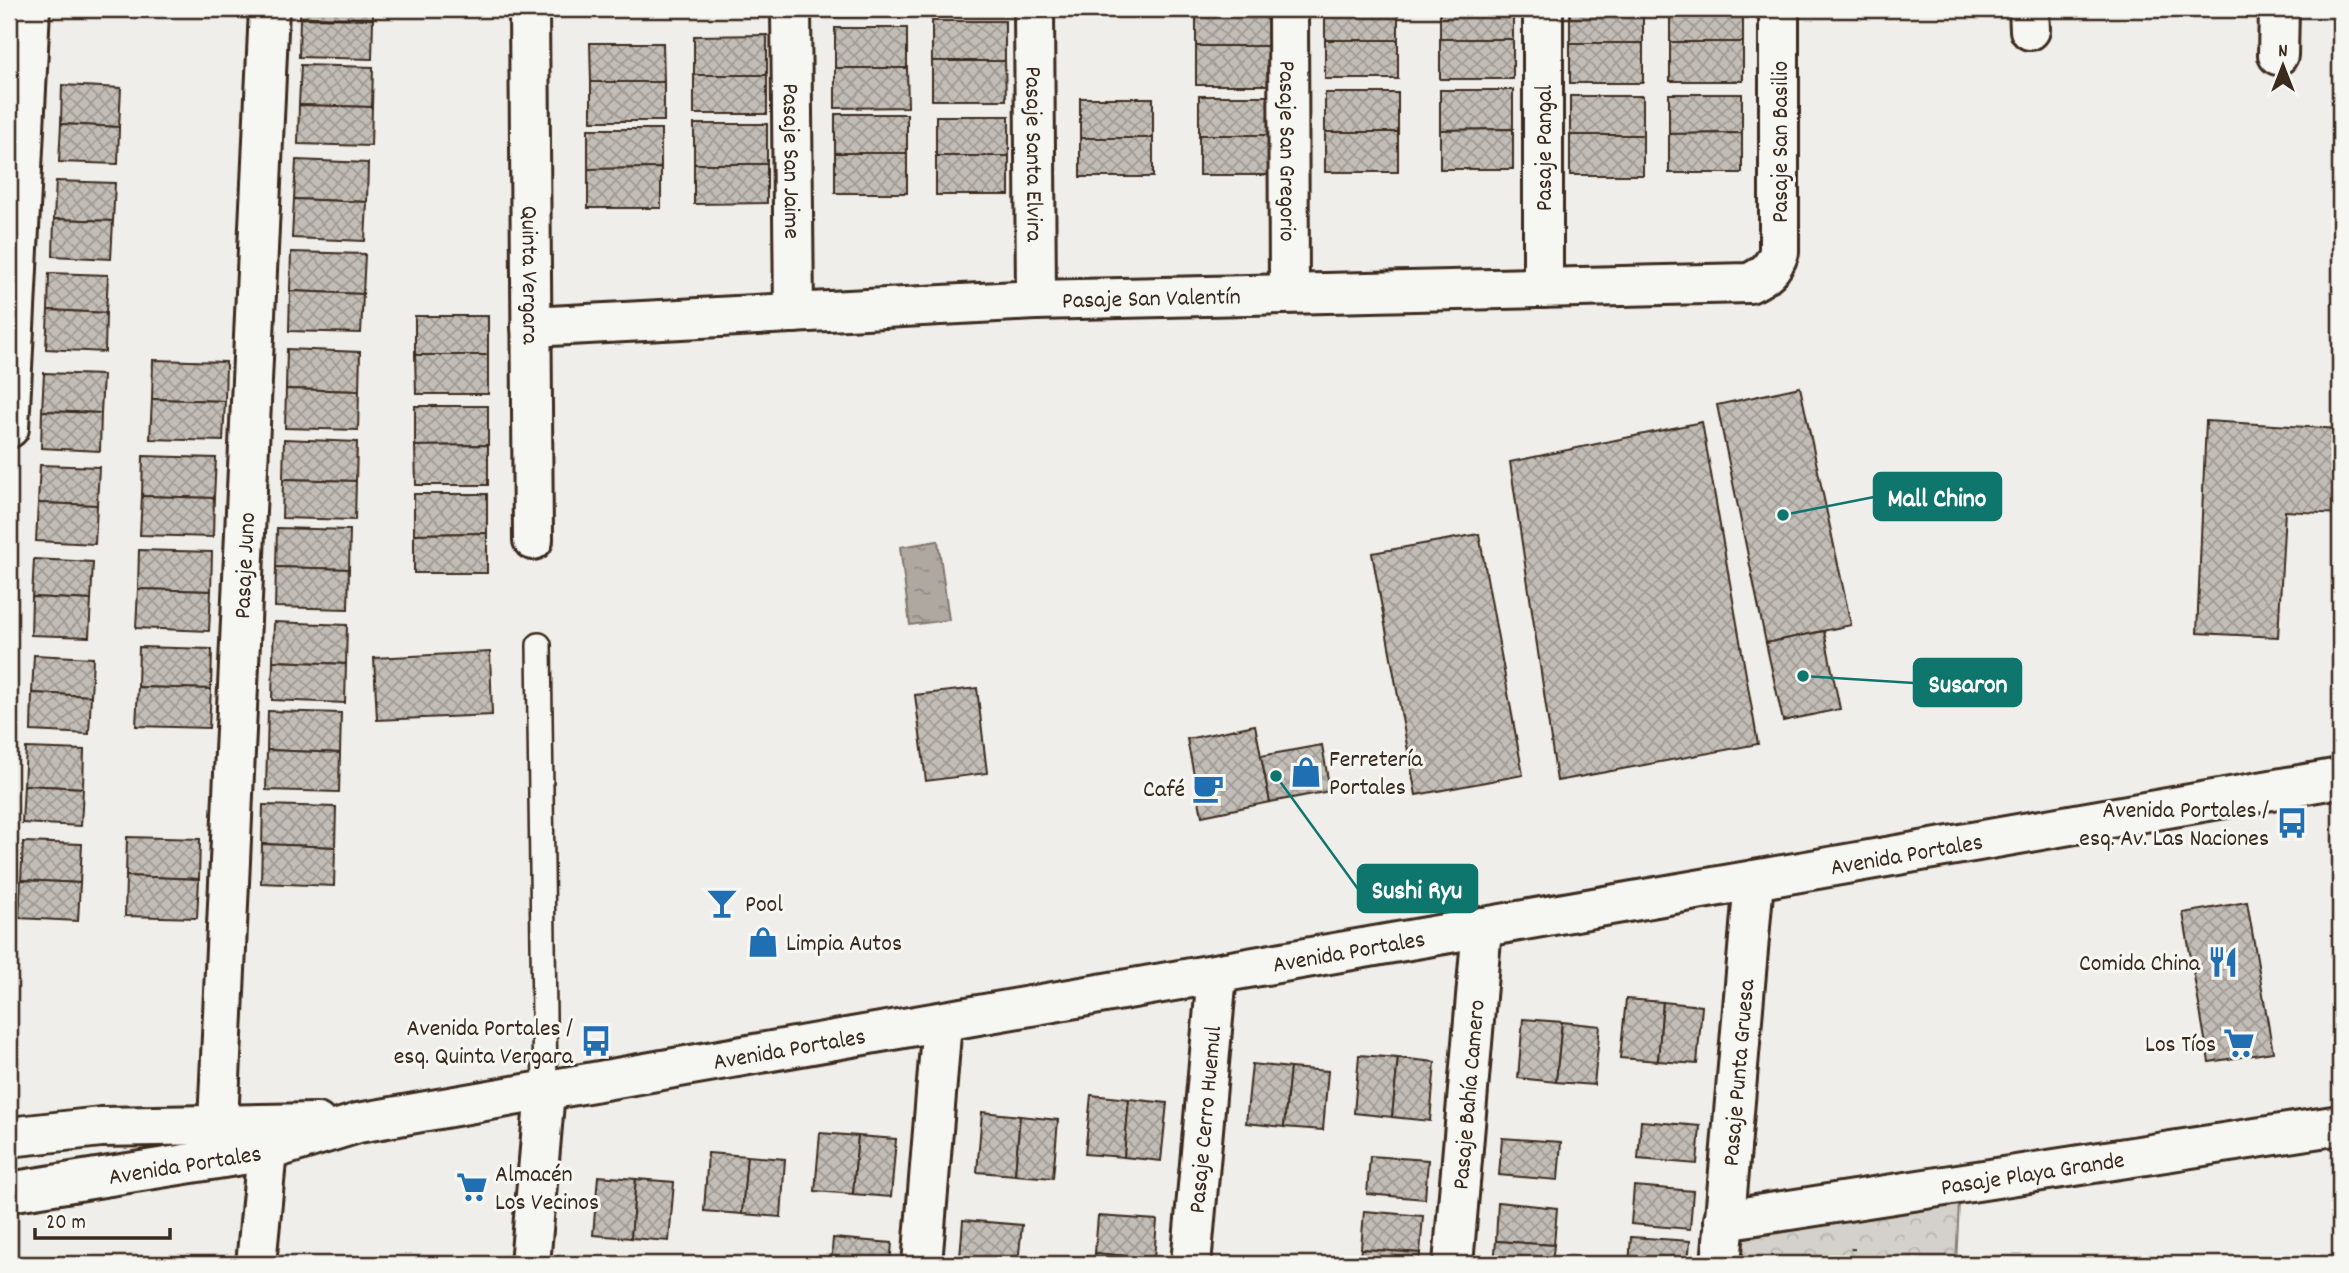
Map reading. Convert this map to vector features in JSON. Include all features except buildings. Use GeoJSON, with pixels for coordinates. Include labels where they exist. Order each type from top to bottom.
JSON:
{"type":"FeatureCollection","features":[{"type":"Feature","properties":{"kind":"street"},"geometry":{"type":"LineString","coordinates":[[9,429],[30,9]]}},
{"type":"Feature","properties":{"kind":"street","name":"Pasaje Juno"},"geometry":{"type":"LineString","coordinates":[[218,1123],[269,9]]}},
{"type":"Feature","properties":{"kind":"street","name":"Quinta Vergara"},"geometry":{"type":"LineString","coordinates":[[529,9],[533,540]]}},
{"type":"Feature","properties":{"kind":"street","name":"Pasaje San Jaime"},"geometry":{"type":"LineString","coordinates":[[791,9],[794,313]]}},
{"type":"Feature","properties":{"kind":"street","name":"Pasaje Santa Elvira"},"geometry":{"type":"LineString","coordinates":[[1034,9],[1036,300]]}},
{"type":"Feature","properties":{"kind":"street","name":"Pasaje San Gregorio"},"geometry":{"type":"LineString","coordinates":[[1288,9],[1289,292]]}},
{"type":"Feature","properties":{"kind":"street","name":"Pasaje Pangal"},"geometry":{"type":"LineString","coordinates":[[1543,9],[1543,288]]}},
{"type":"Feature","properties":{"kind":"street","name":"Pasaje San Basilio"},"geometry":{"type":"LineString","coordinates":[[1768,272],[1775,263],[1780,241],[1779,9]]}},
{"type":"Feature","properties":{"kind":"street"},"geometry":{"type":"LineString","coordinates":[[2278,55],[2279,9]]}},
{"type":"Feature","properties":{"kind":"street","name":"Pasaje San Valentín"},"geometry":{"type":"LineString","coordinates":[[531,327],[1036,300],[1289,292],[1738,284],[1749,283],[1768,272]]}},
{"type":"Feature","properties":{"kind":"street","name":"Avenida Portales"},"geometry":{"type":"LineString","coordinates":[[9,1192],[267,1150],[358,1123],[2340,778]]}},
{"type":"Feature","properties":{"kind":"street","name":"Pasaje Punta Gruesa"},"geometry":{"type":"LineString","coordinates":[[1721,1264],[1754,880]]}},
{"type":"Feature","properties":{"kind":"street","name":"Pasaje Bahía Camero"},"geometry":{"type":"LineString","coordinates":[[1453,1264],[1482,927]]}},
{"type":"Feature","properties":{"kind":"street","name":"Pasaje Cerro Huemul"},"geometry":{"type":"LineString","coordinates":[[1191,1264],[1217,974]]}},
{"type":"Feature","properties":{"kind":"street"},"geometry":{"type":"LineString","coordinates":[[922,1264],[942,1021]]}},
{"type":"Feature","properties":{"kind":"street"},"geometry":{"type":"LineString","coordinates":[[530,1264],[545,1091]]}},
{"type":"Feature","properties":{"kind":"street","name":"Avenida Portales"},"geometry":{"type":"LineString","coordinates":[[9,1137],[101,1126],[358,1123]]}},
{"type":"Feature","properties":{"kind":"street","name":"Pasaje Playa Grande"},"geometry":{"type":"LineString","coordinates":[[1724,1220],[2340,1125]]}},
{"type":"Feature","properties":{"kind":"street"},"geometry":{"type":"LineString","coordinates":[[256,1264],[267,1150]]}},
{"type":"Feature","properties":{"kind":"lane"},"geometry":{"type":"LineString","coordinates":[[539,645],[545,1091]]}},
{"type":"Feature","properties":{"kind":"green space"},"geometry":{"type":"Polygon","coordinates":[[[1959,1202],[1956,1264],[1733,1264],[1736,1233],[1959,1202]]]}},
{"type":"Feature","properties":{"kind":"water"},"geometry":{"type":"Polygon","coordinates":[[[938,541],[949,620],[910,625],[900,547],[938,541]]]}},
{"type":"Feature","properties":{"kind":"place","name":"Mall Chino"},"geometry":{"type":"Point","coordinates":[1783,515]}},
{"type":"Feature","properties":{"kind":"place","name":"Susaron"},"geometry":{"type":"Point","coordinates":[1803,676]}},
{"type":"Feature","properties":{"kind":"place","name":"Ferretería Portales"},"geometry":{"type":"Point","coordinates":[1306,772]}},
{"type":"Feature","properties":{"kind":"place","name":"Sushi Ryu"},"geometry":{"type":"Point","coordinates":[1276,776]}},
{"type":"Feature","properties":{"kind":"place","name":"Café"},"geometry":{"type":"Point","coordinates":[1208,788]}},
{"type":"Feature","properties":{"kind":"place","name":"Avenida Portales / esq. Av. Las Naciones"},"geometry":{"type":"Point","coordinates":[2292,823]}},
{"type":"Feature","properties":{"kind":"place","name":"Pool"},"geometry":{"type":"Point","coordinates":[722,903]}},
{"type":"Feature","properties":{"kind":"place","name":"Limpia Autos"},"geometry":{"type":"Point","coordinates":[763,942]}},
{"type":"Feature","properties":{"kind":"place","name":"Comida China"},"geometry":{"type":"Point","coordinates":[2223,962]}},
{"type":"Feature","properties":{"kind":"place","name":"Avenida Portales / esq. Quinta Vergara"},"geometry":{"type":"Point","coordinates":[596,1041]}},
{"type":"Feature","properties":{"kind":"place","name":"Los Tíos"},"geometry":{"type":"Point","coordinates":[2239,1043]}},
{"type":"Feature","properties":{"kind":"place","name":"Almacén Los Vecinos"},"geometry":{"type":"Point","coordinates":[472,1187]}}]}
